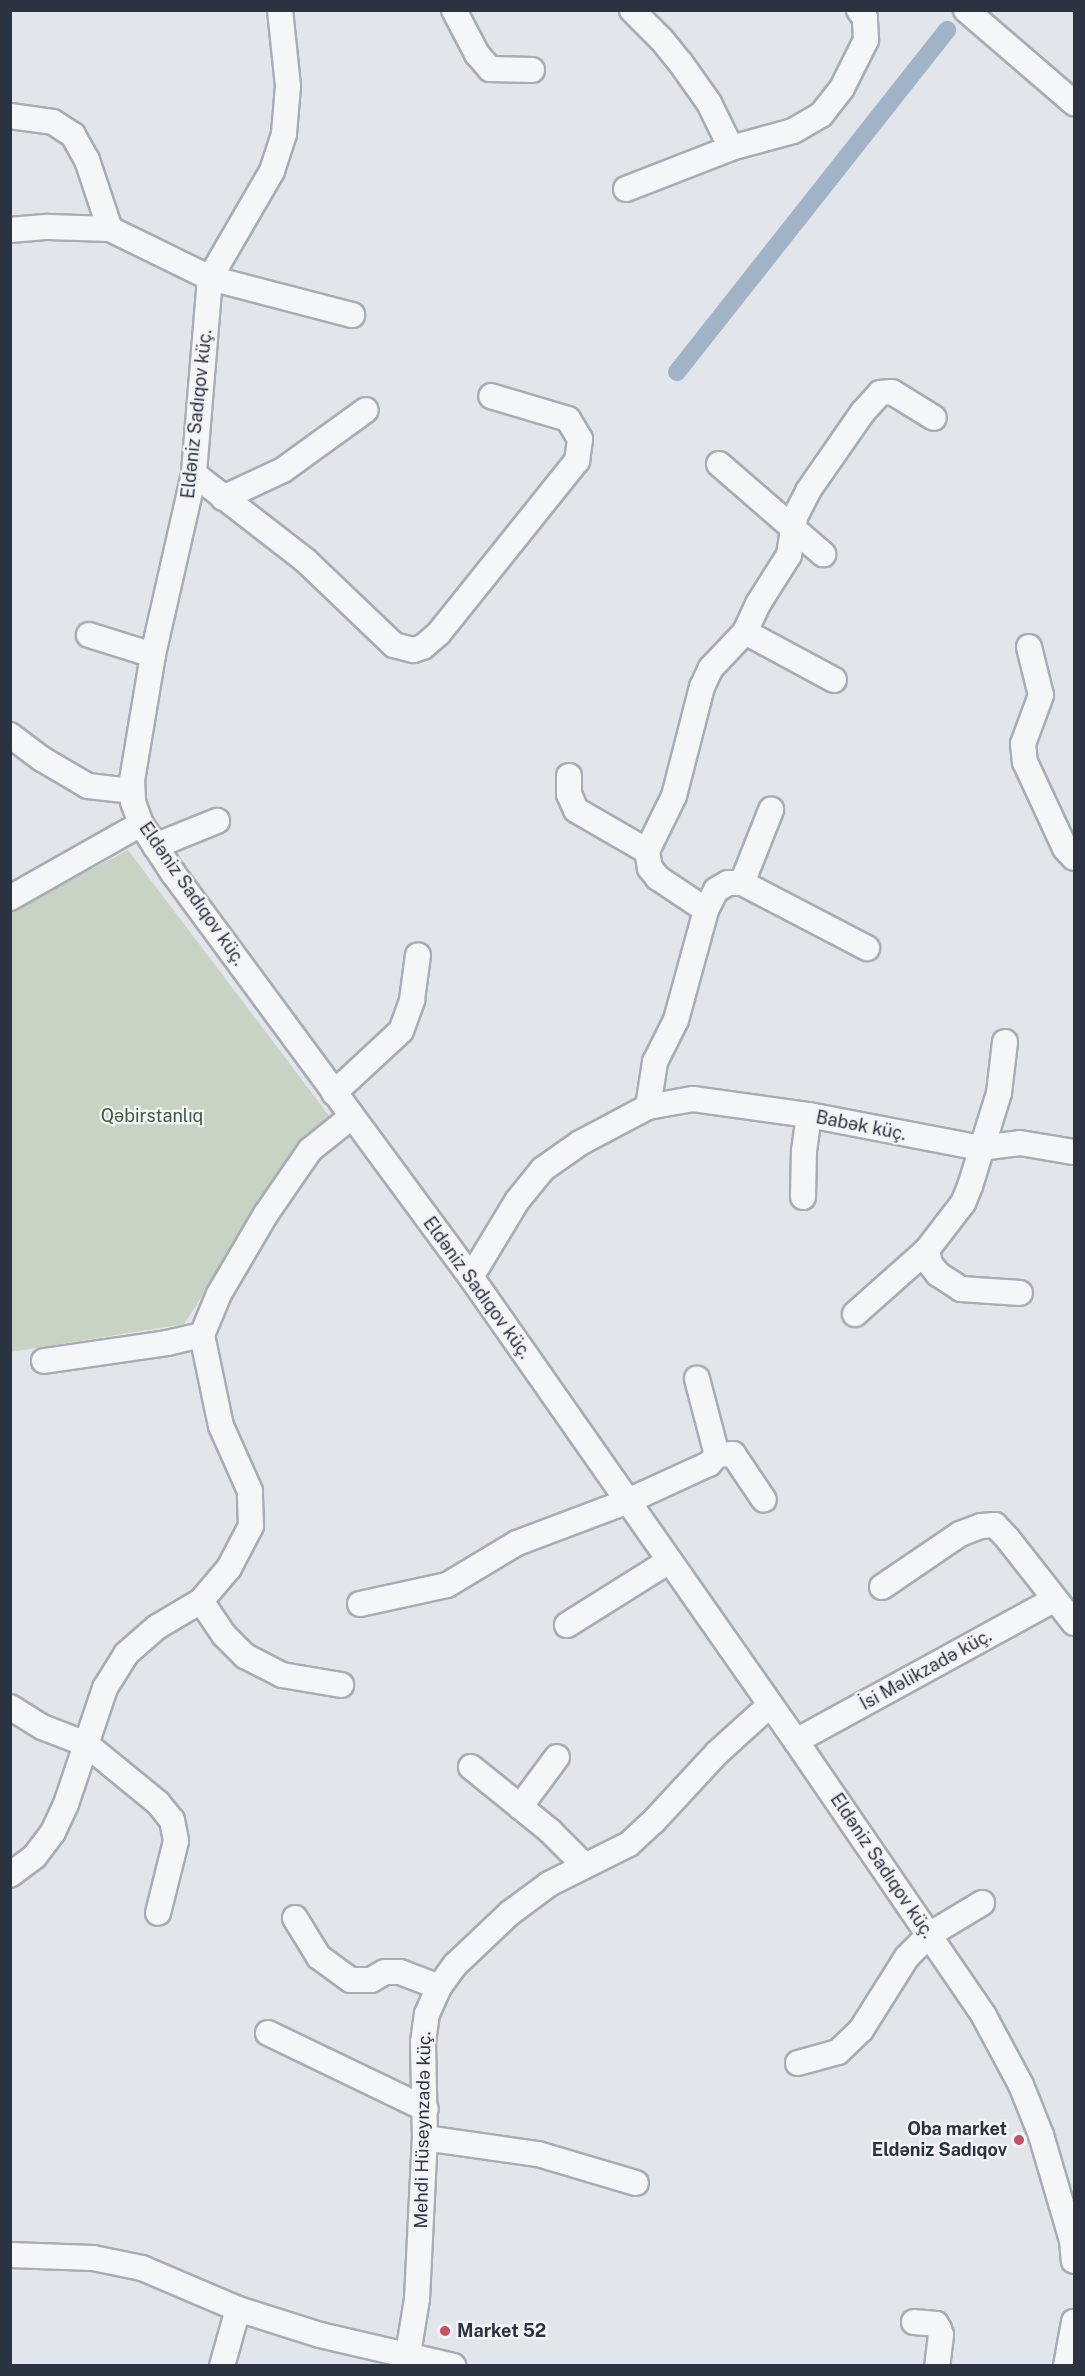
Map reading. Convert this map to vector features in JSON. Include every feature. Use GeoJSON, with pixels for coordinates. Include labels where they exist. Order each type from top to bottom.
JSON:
{"type":"FeatureCollection","features":[{"type":"Feature","properties":{"kind":"street","name":"Eldəniz Sadıqov küç."},"geometry":{"type":"LineString","coordinates":[[280,10],[288,86],[284,134],[273,171],[210,278],[194,474],[153,656],[131,791],[141,824],[351,1117],[471,1277],[796,1741],[984,2016],[1021,2085],[1041,2135],[1070,2218],[1074,2262]]}},
{"type":"Feature","properties":{"kind":"street"},"geometry":{"type":"LineString","coordinates":[[454,10],[477,54],[490,69],[532,70]]}},
{"type":"Feature","properties":{"kind":"street"},"geometry":{"type":"LineString","coordinates":[[632,10],[680,62],[709,103],[731,148]]}},
{"type":"Feature","properties":{"kind":"street"},"geometry":{"type":"LineString","coordinates":[[626,189],[731,148],[793,131],[821,115],[842,88],[866,40],[865,18],[858,10]]}},
{"type":"Feature","properties":{"kind":"street"},"geometry":{"type":"LineString","coordinates":[[966,10],[1074,103]]}},
{"type":"Feature","properties":{"kind":"street"},"geometry":{"type":"LineString","coordinates":[[10,116],[53,122],[73,135],[87,160],[111,230]]}},
{"type":"Feature","properties":{"kind":"street"},"geometry":{"type":"LineString","coordinates":[[10,230],[48,227],[111,230],[210,278],[352,315]]}},
{"type":"Feature","properties":{"kind":"street"},"geometry":{"type":"LineString","coordinates":[[706,910],[658,878],[650,868],[647,851],[674,796],[702,687],[711,668],[745,632],[758,604],[789,555],[795,517],[808,491],[863,412],[880,393],[892,393],[934,418]]}},
{"type":"Feature","properties":{"kind":"street"},"geometry":{"type":"LineString","coordinates":[[194,474],[306,561],[394,645],[412,650],[423,647],[439,633],[577,461],[580,439],[568,419],[492,396]]}},
{"type":"Feature","properties":{"kind":"street"},"geometry":{"type":"LineString","coordinates":[[223,498],[283,470],[366,410]]}},
{"type":"Feature","properties":{"kind":"street"},"geometry":{"type":"LineString","coordinates":[[719,464],[823,554]]}},
{"type":"Feature","properties":{"kind":"street"},"geometry":{"type":"LineString","coordinates":[[745,632],[834,680]]}},
{"type":"Feature","properties":{"kind":"street"},"geometry":{"type":"LineString","coordinates":[[89,635],[153,656]]}},
{"type":"Feature","properties":{"kind":"street"},"geometry":{"type":"LineString","coordinates":[[1029,647],[1041,695],[1023,744],[1025,762],[1065,848],[1074,858]]}},
{"type":"Feature","properties":{"kind":"street"},"geometry":{"type":"LineString","coordinates":[[10,735],[42,759],[88,786],[131,791]]}},
{"type":"Feature","properties":{"kind":"street"},"geometry":{"type":"LineString","coordinates":[[569,777],[569,794],[576,810],[647,851]]}},
{"type":"Feature","properties":{"kind":"street"},"geometry":{"type":"LineString","coordinates":[[742,883],[771,810]]}},
{"type":"Feature","properties":{"kind":"street"},"geometry":{"type":"LineString","coordinates":[[155,846],[217,821]]}},
{"type":"Feature","properties":{"kind":"street"},"geometry":{"type":"LineString","coordinates":[[10,898],[141,824]]}},
{"type":"Feature","properties":{"kind":"street"},"geometry":{"type":"LineString","coordinates":[[648,1107],[655,1062],[676,1020],[706,910],[716,890],[728,883],[742,883],[867,948]]}},
{"type":"Feature","properties":{"kind":"street"},"geometry":{"type":"LineString","coordinates":[[334,1093],[401,1031],[412,1000],[418,955]]}},
{"type":"Feature","properties":{"kind":"street"},"geometry":{"type":"LineString","coordinates":[[855,1314],[927,1250],[963,1203],[999,1093],[1005,1042]]}},
{"type":"Feature","properties":{"kind":"street","name":"Babək küç."},"geometry":{"type":"LineString","coordinates":[[471,1277],[517,1201],[543,1169],[580,1143],[648,1107],[693,1099],[809,1115],[980,1148],[1020,1143],[1074,1152]]}},
{"type":"Feature","properties":{"kind":"street"},"geometry":{"type":"LineString","coordinates":[[803,1197],[804,1152],[809,1115]]}},
{"type":"Feature","properties":{"kind":"street"},"geometry":{"type":"LineString","coordinates":[[10,1875],[35,1856],[53,1832],[66,1804],[105,1688],[126,1654],[157,1627],[201,1601],[229,1568],[251,1526],[250,1491],[221,1426],[202,1335],[219,1294],[278,1196],[310,1150],[351,1117]]}},
{"type":"Feature","properties":{"kind":"street"},"geometry":{"type":"LineString","coordinates":[[927,1250],[930,1264],[938,1274],[961,1289],[1020,1293]]}},
{"type":"Feature","properties":{"kind":"street"},"geometry":{"type":"LineString","coordinates":[[44,1360],[202,1335]]}},
{"type":"Feature","properties":{"kind":"street"},"geometry":{"type":"LineString","coordinates":[[697,1379],[717,1455]]}},
{"type":"Feature","properties":{"kind":"street"},"geometry":{"type":"LineString","coordinates":[[360,1604],[447,1585],[517,1543],[628,1501],[709,1464],[717,1455],[733,1454],[764,1500]]}},
{"type":"Feature","properties":{"kind":"street"},"geometry":{"type":"LineString","coordinates":[[882,1587],[960,1534],[981,1526],[995,1525],[1074,1623]]}},
{"type":"Feature","properties":{"kind":"street"},"geometry":{"type":"LineString","coordinates":[[567,1625],[669,1561]]}},
{"type":"Feature","properties":{"kind":"street","name":"İsi Məlikzadə küç."},"geometry":{"type":"LineString","coordinates":[[796,1741],[1055,1599]]}},
{"type":"Feature","properties":{"kind":"street"},"geometry":{"type":"LineString","coordinates":[[201,1601],[224,1635],[245,1656],[282,1675],[341,1685]]}},
{"type":"Feature","properties":{"kind":"street","name":"Mehdi Hüseynzadə küç."},"geometry":{"type":"LineString","coordinates":[[408,2354],[417,2299],[425,2138],[423,2042],[427,2014],[440,1987],[455,1965],[510,1913],[549,1884],[628,1844],[653,1822],[717,1753],[770,1705]]}},
{"type":"Feature","properties":{"kind":"street"},"geometry":{"type":"LineString","coordinates":[[10,1707],[42,1727],[86,1744],[158,1803],[172,1820],[177,1841],[158,1913]]}},
{"type":"Feature","properties":{"kind":"street"},"geometry":{"type":"LineString","coordinates":[[520,1807],[557,1757]]}},
{"type":"Feature","properties":{"kind":"street"},"geometry":{"type":"LineString","coordinates":[[471,1767],[550,1831],[585,1866]]}},
{"type":"Feature","properties":{"kind":"street"},"geometry":{"type":"LineString","coordinates":[[798,2063],[838,2052],[853,2037],[908,1957],[929,1935],[982,1903]]}},
{"type":"Feature","properties":{"kind":"street"},"geometry":{"type":"LineString","coordinates":[[295,1918],[319,1957],[351,1980],[371,1980],[385,1972],[400,1972],[440,1987]]}},
{"type":"Feature","properties":{"kind":"street"},"geometry":{"type":"LineString","coordinates":[[268,2033],[426,2109]]}},
{"type":"Feature","properties":{"kind":"street"},"geometry":{"type":"LineString","coordinates":[[425,2138],[538,2154],[636,2182]]}},
{"type":"Feature","properties":{"kind":"street"},"geometry":{"type":"LineString","coordinates":[[10,2255],[93,2258],[142,2268],[238,2309],[320,2335],[453,2366]]}},
{"type":"Feature","properties":{"kind":"street"},"geometry":{"type":"LineString","coordinates":[[222,2366],[238,2309]]}},
{"type":"Feature","properties":{"kind":"street"},"geometry":{"type":"LineString","coordinates":[[914,2322],[936,2324],[939,2329],[941,2335],[937,2366]]}},
{"type":"Feature","properties":{"kind":"street"},"geometry":{"type":"LineString","coordinates":[[1066,2366],[1074,2322]]}},
{"type":"Feature","properties":{"kind":"green space","name":"Qəbirstanlıq"},"geometry":{"type":"Polygon","coordinates":[[[128,850],[330,1117],[292,1158],[184,1324],[11,1352],[11,911],[128,850]]]}},
{"type":"Feature","properties":{"kind":"waterway"},"geometry":{"type":"LineString","coordinates":[[677,372],[947,30]]}},
{"type":"Feature","properties":{"kind":"place","name":"Oba market Eldəniz Sadıqov"},"geometry":{"type":"Point","coordinates":[1019,2140]}},
{"type":"Feature","properties":{"kind":"place","name":"Market 52"},"geometry":{"type":"Point","coordinates":[445,2331]}}]}
